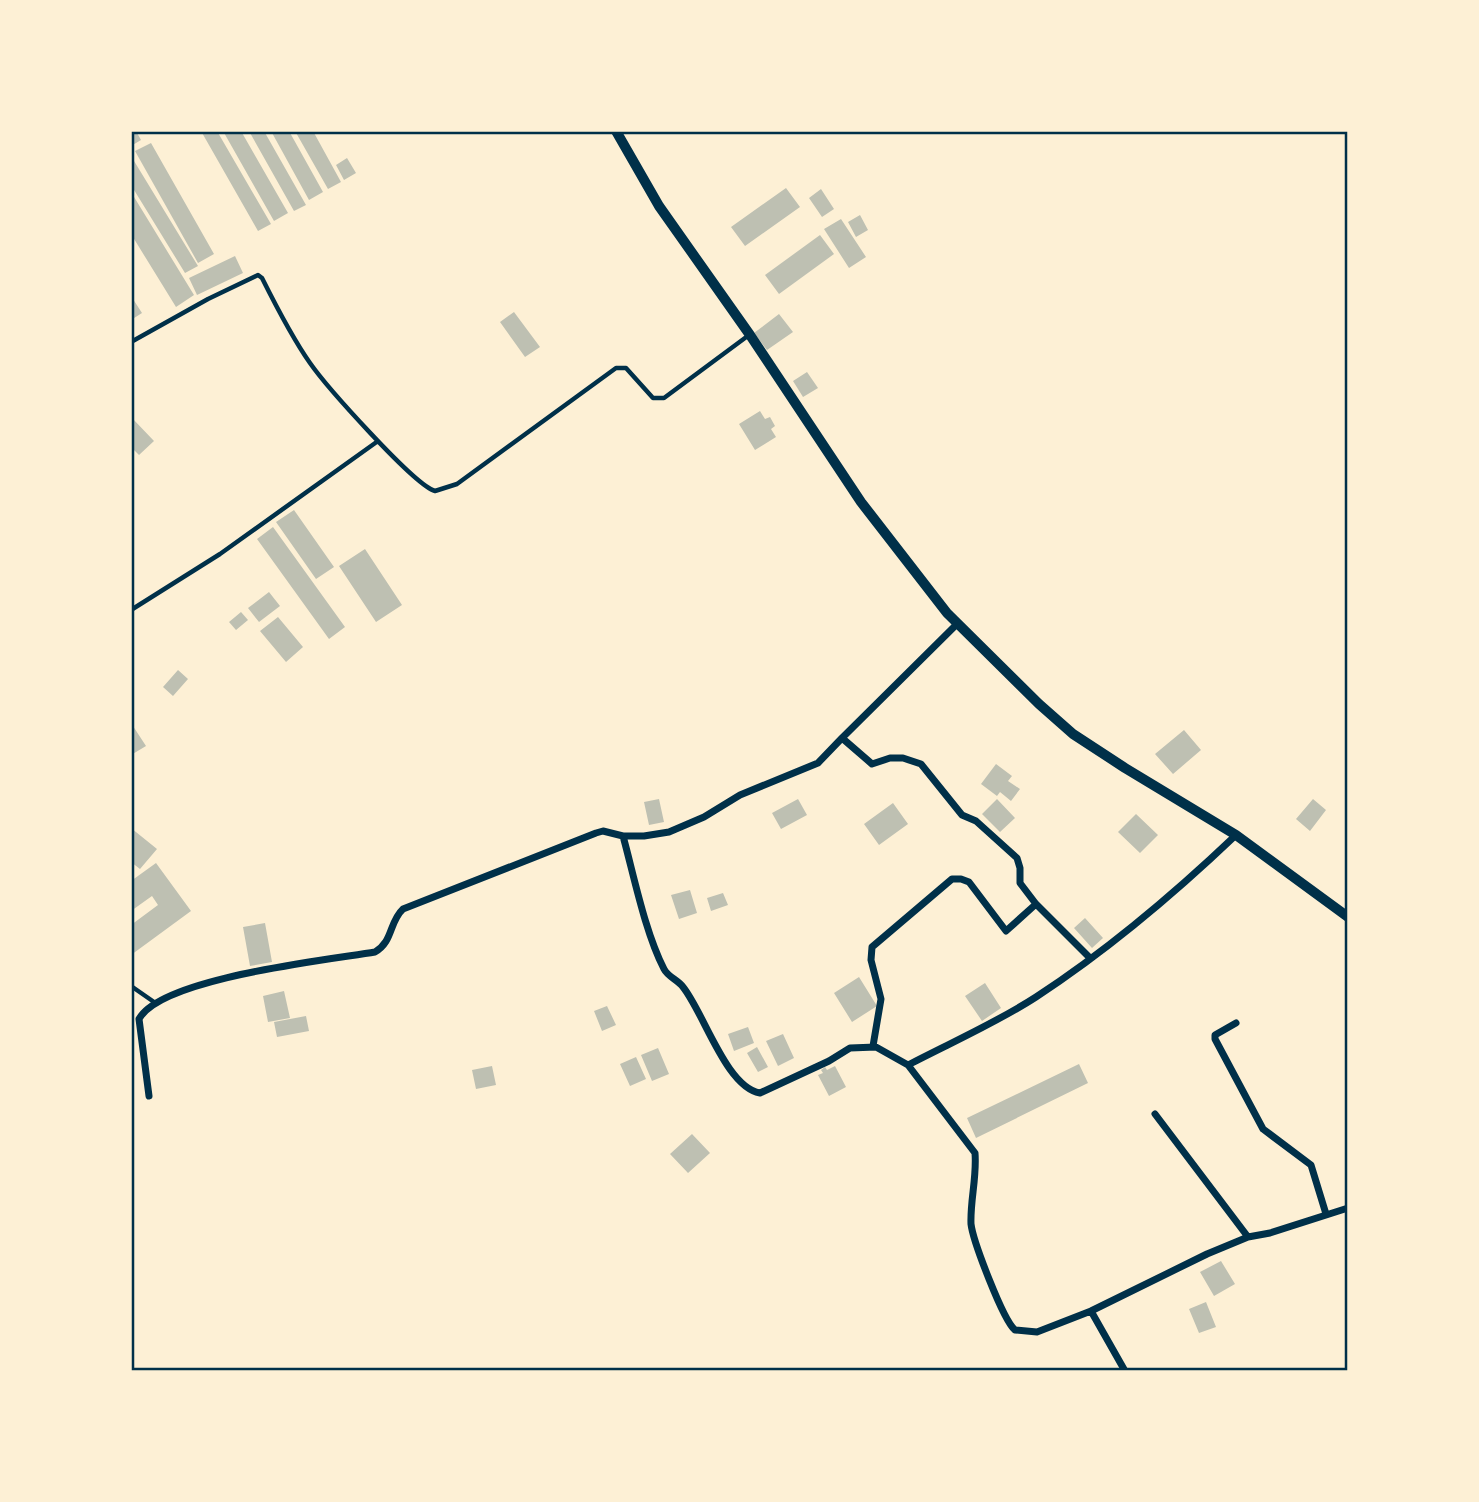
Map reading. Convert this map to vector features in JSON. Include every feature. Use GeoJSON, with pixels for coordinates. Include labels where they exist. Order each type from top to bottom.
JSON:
{"type":"FeatureCollection","features":[{"type":"Feature","properties":{"kind":"street"},"geometry":{"type":"LineString","coordinates":[[616,131],[659,206],[750,335],[861,502],[902,557],[958,623],[1073,734],[1236,835],[1348,917]]}},
{"type":"Feature","properties":{"kind":"street"},"geometry":{"type":"LineString","coordinates":[[149,1096],[138,1019],[154,1002],[217,979],[374,952],[386,944],[395,918],[403,909],[596,833],[603,831],[644,836],[669,832],[704,817],[740,795],[818,763],[958,623]]}},
{"type":"Feature","properties":{"kind":"street"},"geometry":{"type":"LineString","coordinates":[[842,738],[872,764],[890,758],[903,758],[921,764],[962,815],[976,821],[1017,858],[1020,883],[1036,904],[1090,958]]}},
{"type":"Feature","properties":{"kind":"street"},"geometry":{"type":"LineString","coordinates":[[623,835],[647,922],[664,968],[684,988],[726,1063],[748,1089],[760,1093],[829,1061],[850,1048],[873,1046],[908,1065],[975,1153],[971,1220],[973,1237],[1011,1328],[1032,1333],[1091,1311],[1248,1237],[1348,1208]]}},
{"type":"Feature","properties":{"kind":"street"},"geometry":{"type":"LineString","coordinates":[[908,1065],[1034,998],[1172,895],[1236,835]]}},
{"type":"Feature","properties":{"kind":"street"},"geometry":{"type":"LineString","coordinates":[[873,1046],[881,999],[871,960],[872,947],[952,879],[969,882],[1006,931],[1036,904]]}},
{"type":"Feature","properties":{"kind":"street"},"geometry":{"type":"LineString","coordinates":[[1237,1023],[1215,1035],[1215,1040],[1263,1129],[1311,1165],[1326,1214]]}},
{"type":"Feature","properties":{"kind":"street"},"geometry":{"type":"LineString","coordinates":[[1155,1114],[1248,1237]]}},
{"type":"Feature","properties":{"kind":"street"},"geometry":{"type":"LineString","coordinates":[[1091,1311],[1125,1371]]}},
{"type":"Feature","properties":{"kind":"lane"},"geometry":{"type":"LineString","coordinates":[[131,342],[258,275],[310,363],[378,441],[420,483],[430,490],[441,491],[457,484],[615,368],[626,368],[653,398],[664,398],[750,335]]}},
{"type":"Feature","properties":{"kind":"lane"},"geometry":{"type":"LineString","coordinates":[[131,610],[220,554],[378,441]]}},
{"type":"Feature","properties":{"kind":"lane"},"geometry":{"type":"LineString","coordinates":[[131,986],[154,1002]]}},
{"type":"Feature","properties":{"kind":"building"},"geometry":{"type":"Polygon","coordinates":[[[131,131],[136,131],[141,140],[131,146],[131,131]]]}},
{"type":"Feature","properties":{"kind":"building"},"geometry":{"type":"Polygon","coordinates":[[[201,131],[217,131],[271,224],[258,231],[201,131]]]}},
{"type":"Feature","properties":{"kind":"building"},"geometry":{"type":"Polygon","coordinates":[[[223,131],[241,131],[288,213],[274,221],[223,131]]]}},
{"type":"Feature","properties":{"kind":"building"},"geometry":{"type":"Polygon","coordinates":[[[249,131],[264,131],[306,205],[294,211],[249,131]]]}},
{"type":"Feature","properties":{"kind":"building"},"geometry":{"type":"Polygon","coordinates":[[[271,131],[289,131],[323,192],[309,200],[271,131]]]}},
{"type":"Feature","properties":{"kind":"building"},"geometry":{"type":"Polygon","coordinates":[[[295,131],[313,131],[341,182],[328,189],[295,131]]]}},
{"type":"Feature","properties":{"kind":"building"},"geometry":{"type":"Polygon","coordinates":[[[151,143],[214,254],[198,263],[135,151],[151,143]]]}},
{"type":"Feature","properties":{"kind":"building"},"geometry":{"type":"Polygon","coordinates":[[[131,156],[198,266],[185,273],[131,185],[131,156]]]}},
{"type":"Feature","properties":{"kind":"building"},"geometry":{"type":"Polygon","coordinates":[[[347,158],[356,173],[344,180],[336,165],[347,158]]]}},
{"type":"Feature","properties":{"kind":"building"},"geometry":{"type":"Polygon","coordinates":[[[786,188],[800,207],[745,246],[731,227],[786,188]]]}},
{"type":"Feature","properties":{"kind":"building"},"geometry":{"type":"Polygon","coordinates":[[[821,189],[834,209],[822,217],[809,198],[821,189]]]}},
{"type":"Feature","properties":{"kind":"building"},"geometry":{"type":"Polygon","coordinates":[[[131,192],[194,295],[176,307],[131,234],[131,192]]]}},
{"type":"Feature","properties":{"kind":"building"},"geometry":{"type":"Polygon","coordinates":[[[860,215],[868,230],[856,237],[848,222],[860,215]]]}},
{"type":"Feature","properties":{"kind":"building"},"geometry":{"type":"Polygon","coordinates":[[[841,219],[866,257],[849,268],[824,229],[841,219]]]}},
{"type":"Feature","properties":{"kind":"building"},"geometry":{"type":"Polygon","coordinates":[[[820,235],[834,254],[779,294],[765,275],[820,235]]]}},
{"type":"Feature","properties":{"kind":"building"},"geometry":{"type":"Polygon","coordinates":[[[235,256],[243,273],[197,295],[189,278],[235,256]]]}},
{"type":"Feature","properties":{"kind":"building"},"geometry":{"type":"Polygon","coordinates":[[[131,296],[142,313],[131,320],[131,296]]]}},
{"type":"Feature","properties":{"kind":"building"},"geometry":{"type":"Polygon","coordinates":[[[514,312],[540,347],[525,357],[500,322],[514,312]]]}},
{"type":"Feature","properties":{"kind":"building"},"geometry":{"type":"Polygon","coordinates":[[[779,314],[793,332],[767,350],[754,333],[779,314]]]}},
{"type":"Feature","properties":{"kind":"building"},"geometry":{"type":"Polygon","coordinates":[[[807,372],[818,388],[803,397],[793,381],[807,372]]]}},
{"type":"Feature","properties":{"kind":"building"},"geometry":{"type":"Polygon","coordinates":[[[760,411],[765,419],[770,417],[775,426],[771,429],[776,437],[755,450],[739,424],[760,411]]]}},
{"type":"Feature","properties":{"kind":"building"},"geometry":{"type":"Polygon","coordinates":[[[133,419],[154,441],[139,455],[131,447],[133,419]]]}},
{"type":"Feature","properties":{"kind":"building"},"geometry":{"type":"Polygon","coordinates":[[[294,510],[334,567],[316,579],[276,522],[294,510]]]}},
{"type":"Feature","properties":{"kind":"building"},"geometry":{"type":"Polygon","coordinates":[[[273,527],[345,627],[329,639],[257,539],[273,527]]]}},
{"type":"Feature","properties":{"kind":"building"},"geometry":{"type":"Polygon","coordinates":[[[365,549],[402,605],[376,622],[339,566],[365,549]]]}},
{"type":"Feature","properties":{"kind":"building"},"geometry":{"type":"Polygon","coordinates":[[[269,592],[280,606],[259,622],[248,608],[269,592]]]}},
{"type":"Feature","properties":{"kind":"building"},"geometry":{"type":"Polygon","coordinates":[[[241,612],[248,620],[236,630],[229,622],[241,612]]]}},
{"type":"Feature","properties":{"kind":"building"},"geometry":{"type":"Polygon","coordinates":[[[278,617],[303,647],[286,662],[260,631],[278,617]]]}},
{"type":"Feature","properties":{"kind":"building"},"geometry":{"type":"Polygon","coordinates":[[[178,670],[188,679],[173,696],[163,687],[178,670]]]}},
{"type":"Feature","properties":{"kind":"building"},"geometry":{"type":"Polygon","coordinates":[[[131,723],[146,746],[131,755],[131,723]]]}},
{"type":"Feature","properties":{"kind":"building"},"geometry":{"type":"Polygon","coordinates":[[[1184,730],[1201,750],[1173,774],[1155,754],[1184,730]]]}},
{"type":"Feature","properties":{"kind":"building"},"geometry":{"type":"Polygon","coordinates":[[[996,764],[1012,776],[1008,781],[1020,789],[1011,801],[1000,792],[997,796],[981,784],[996,764]]]}},
{"type":"Feature","properties":{"kind":"building"},"geometry":{"type":"Polygon","coordinates":[[[659,799],[664,822],[649,825],[644,802],[659,799]]]}},
{"type":"Feature","properties":{"kind":"building"},"geometry":{"type":"Polygon","coordinates":[[[798,799],[807,815],[781,829],[772,813],[798,799]]]}},
{"type":"Feature","properties":{"kind":"building"},"geometry":{"type":"Polygon","coordinates":[[[997,799],[1015,818],[1000,832],[982,814],[997,799]]]}},
{"type":"Feature","properties":{"kind":"building"},"geometry":{"type":"Polygon","coordinates":[[[1313,799],[1326,810],[1310,831],[1296,819],[1313,799]]]}},
{"type":"Feature","properties":{"kind":"building"},"geometry":{"type":"Polygon","coordinates":[[[893,803],[908,824],[879,845],[864,824],[893,803]]]}},
{"type":"Feature","properties":{"kind":"building"},"geometry":{"type":"Polygon","coordinates":[[[1136,814],[1158,835],[1140,853],[1118,832],[1136,814]]]}},
{"type":"Feature","properties":{"kind":"building"},"geometry":{"type":"Polygon","coordinates":[[[131,828],[157,849],[140,869],[131,862],[131,828]]]}},
{"type":"Feature","properties":{"kind":"building"},"geometry":{"type":"Polygon","coordinates":[[[156,863],[191,911],[131,955],[131,925],[158,905],[152,896],[131,911],[131,881],[156,863]]]}},
{"type":"Feature","properties":{"kind":"building"},"geometry":{"type":"Polygon","coordinates":[[[690,890],[697,913],[679,919],[671,895],[690,890]]]}},
{"type":"Feature","properties":{"kind":"building"},"geometry":{"type":"Polygon","coordinates":[[[723,893],[728,905],[711,911],[707,898],[723,893]]]}},
{"type":"Feature","properties":{"kind":"building"},"geometry":{"type":"Polygon","coordinates":[[[1085,918],[1103,938],[1092,948],[1074,928],[1085,918]]]}},
{"type":"Feature","properties":{"kind":"building"},"geometry":{"type":"Polygon","coordinates":[[[265,923],[272,962],[250,966],[243,927],[265,923]]]}},
{"type":"Feature","properties":{"kind":"building"},"geometry":{"type":"Polygon","coordinates":[[[859,977],[877,1006],[852,1022],[834,993],[859,977]]]}},
{"type":"Feature","properties":{"kind":"building"},"geometry":{"type":"Polygon","coordinates":[[[985,983],[1001,1008],[982,1021],[965,996],[985,983]]]}},
{"type":"Feature","properties":{"kind":"building"},"geometry":{"type":"Polygon","coordinates":[[[284,991],[290,1018],[268,1022],[263,996],[284,991]]]}},
{"type":"Feature","properties":{"kind":"building"},"geometry":{"type":"Polygon","coordinates":[[[607,1006],[616,1025],[602,1031],[594,1011],[607,1006]]]}},
{"type":"Feature","properties":{"kind":"building"},"geometry":{"type":"Polygon","coordinates":[[[306,1016],[309,1031],[277,1037],[274,1022],[306,1016]]]}},
{"type":"Feature","properties":{"kind":"building"},"geometry":{"type":"Polygon","coordinates":[[[748,1027],[754,1043],[734,1051],[728,1034],[748,1027]]]}},
{"type":"Feature","properties":{"kind":"building"},"geometry":{"type":"Polygon","coordinates":[[[783,1034],[794,1058],[778,1066],[766,1041],[783,1034]]]}},
{"type":"Feature","properties":{"kind":"building"},"geometry":{"type":"Polygon","coordinates":[[[757,1047],[768,1067],[758,1072],[747,1053],[757,1047]]]}},
{"type":"Feature","properties":{"kind":"building"},"geometry":{"type":"Polygon","coordinates":[[[658,1048],[669,1074],[652,1081],[641,1055],[658,1048]]]}},
{"type":"Feature","properties":{"kind":"building"},"geometry":{"type":"Polygon","coordinates":[[[636,1057],[646,1079],[630,1086],[620,1064],[636,1057]]]}},
{"type":"Feature","properties":{"kind":"building"},"geometry":{"type":"Polygon","coordinates":[[[1079,1064],[1088,1083],[976,1138],[967,1118],[1079,1064]]]}},
{"type":"Feature","properties":{"kind":"building"},"geometry":{"type":"Polygon","coordinates":[[[492,1066],[496,1085],[476,1089],[472,1070],[492,1066]]]}},
{"type":"Feature","properties":{"kind":"building"},"geometry":{"type":"Polygon","coordinates":[[[835,1066],[846,1087],[829,1096],[818,1075],[823,1073],[821,1070],[825,1067],[827,1070],[835,1066]]]}},
{"type":"Feature","properties":{"kind":"building"},"geometry":{"type":"Polygon","coordinates":[[[692,1134],[710,1153],[688,1173],[670,1154],[692,1134]]]}},
{"type":"Feature","properties":{"kind":"building"},"geometry":{"type":"Polygon","coordinates":[[[1221,1261],[1235,1284],[1214,1296],[1200,1272],[1221,1261]]]}},
{"type":"Feature","properties":{"kind":"building"},"geometry":{"type":"Polygon","coordinates":[[[1206,1302],[1216,1327],[1199,1333],[1189,1309],[1206,1302]]]}}]}
